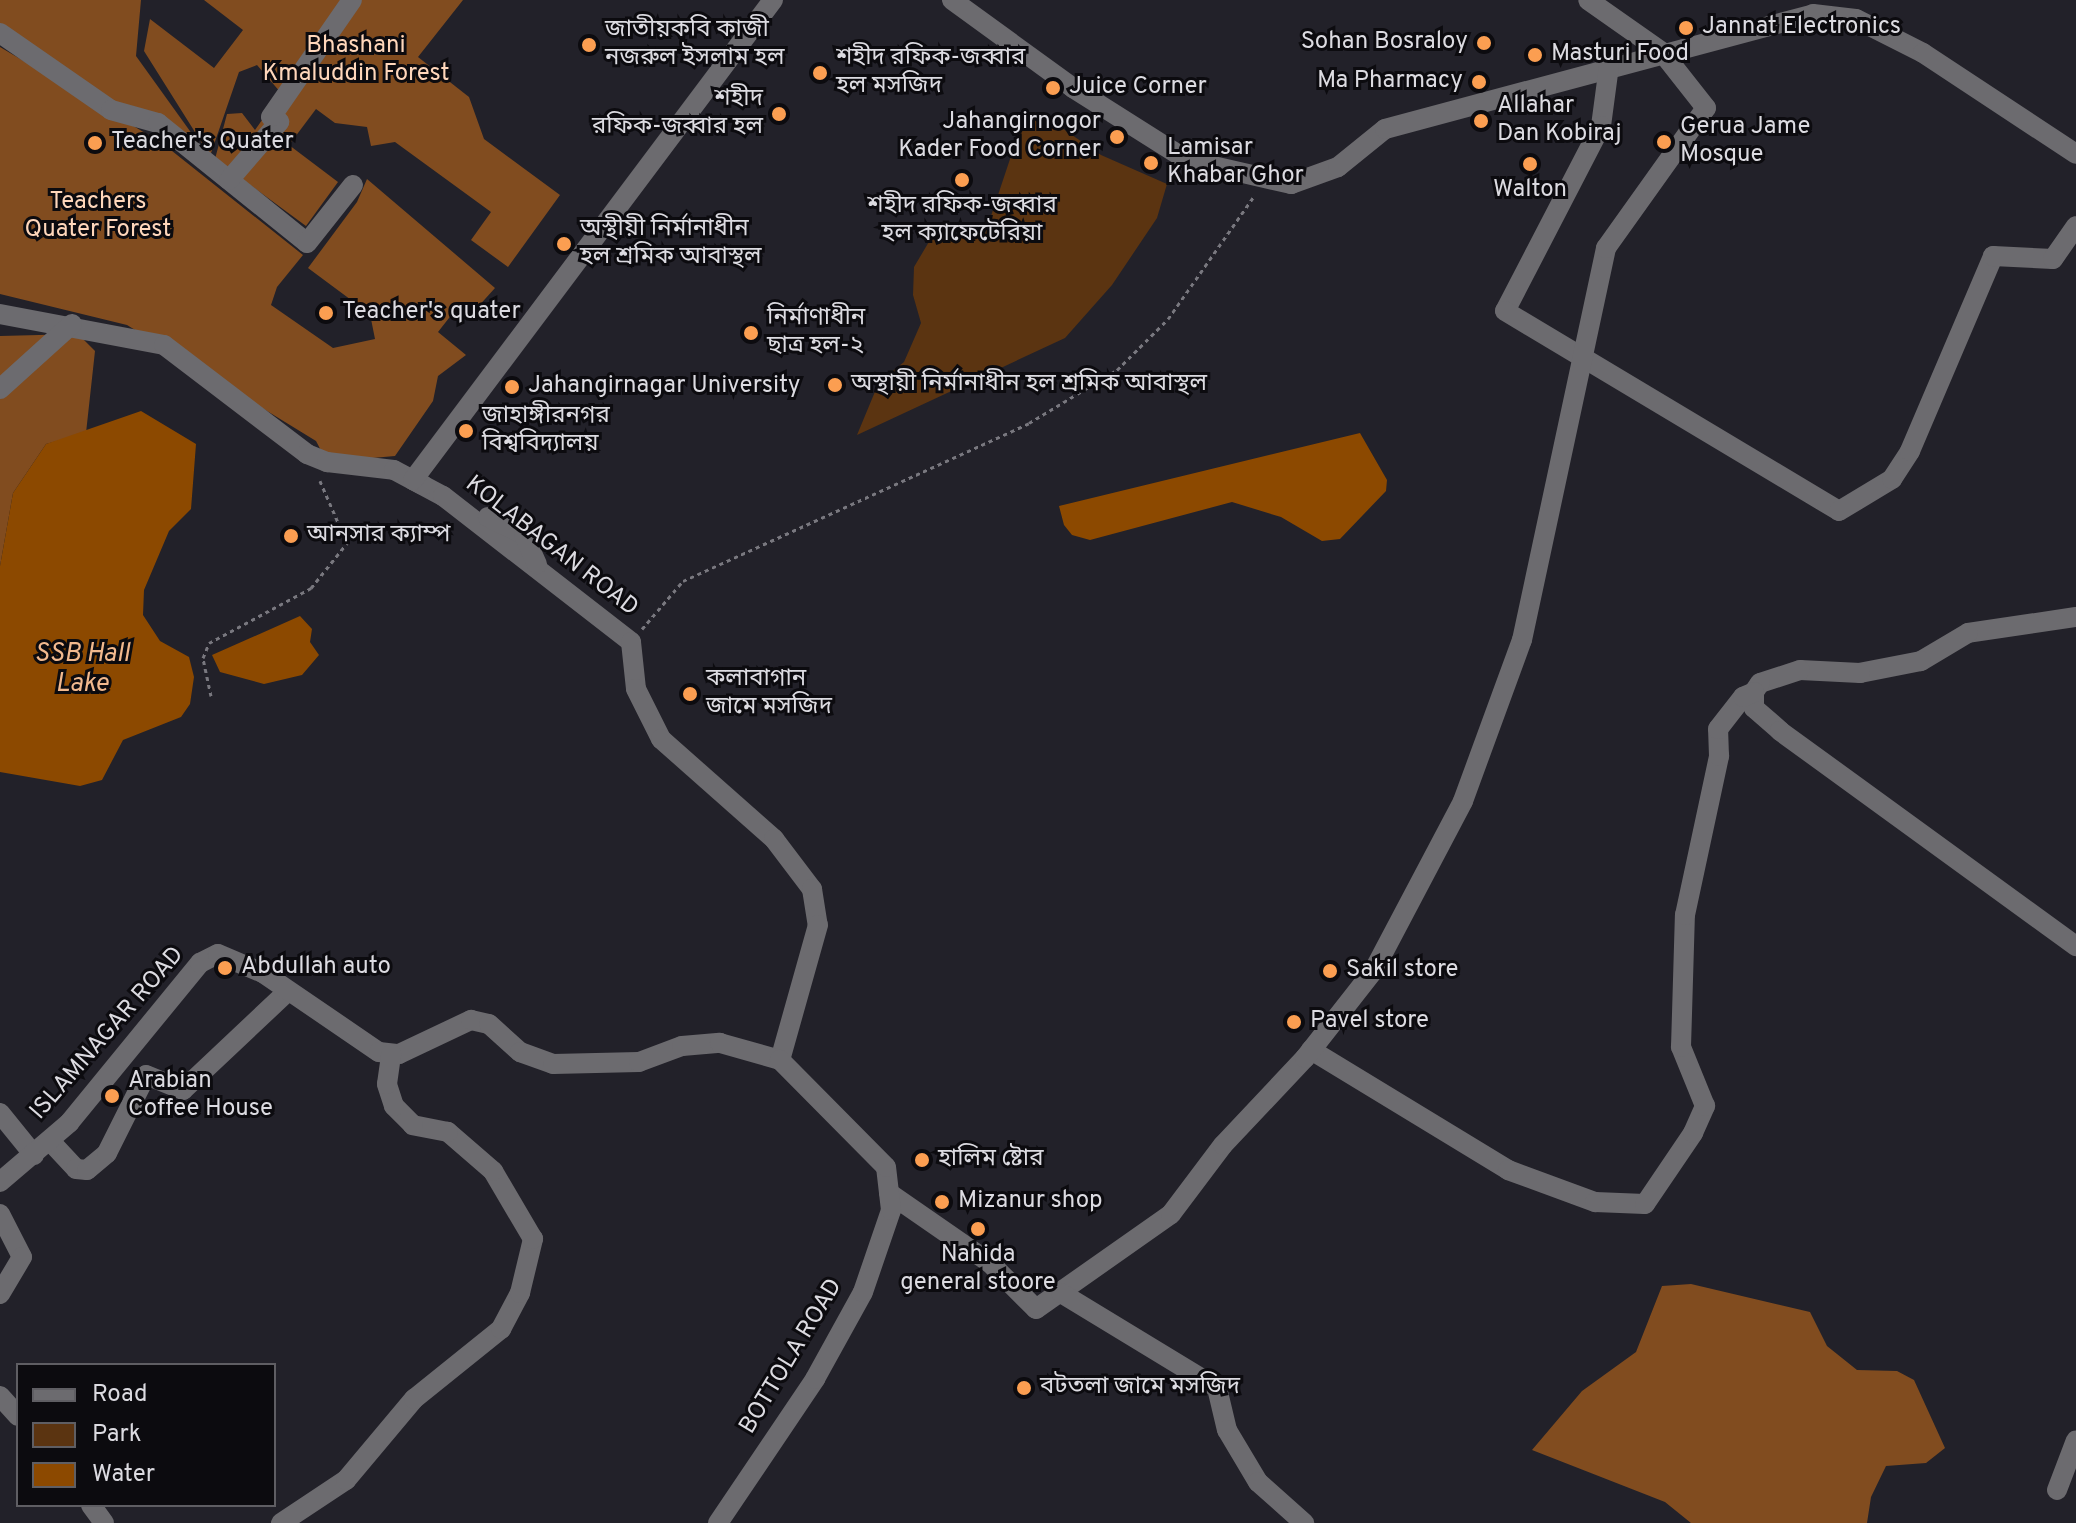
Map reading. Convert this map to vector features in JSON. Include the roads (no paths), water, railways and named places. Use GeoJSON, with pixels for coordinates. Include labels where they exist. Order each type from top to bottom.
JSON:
{"type":"FeatureCollection","features":[{"type":"Feature","properties":{"kind":"street"},"geometry":{"type":"LineString","coordinates":[[229,180],[279,122],[271,117],[352,0]]}},
{"type":"Feature","properties":{"kind":"street"},"geometry":{"type":"LineString","coordinates":[[413,480],[773,0]]}},
{"type":"Feature","properties":{"kind":"street"},"geometry":{"type":"LineString","coordinates":[[952,0],[1142,133],[1187,160],[1219,171],[1291,184],[1338,167],[1385,129],[1662,52],[1784,10],[1856,19],[1923,53],[2076,154]]}},
{"type":"Feature","properties":{"kind":"street"},"geometry":{"type":"LineString","coordinates":[[889,1193],[990,1263],[1036,1309],[1171,1214],[1223,1145],[1311,1050],[1374,970],[1463,801],[1522,640],[1606,248],[1706,108],[1662,52],[1588,0]]}},
{"type":"Feature","properties":{"kind":"street"},"geometry":{"type":"LineString","coordinates":[[0,33],[111,110],[158,123],[307,243],[353,185]]}},
{"type":"Feature","properties":{"kind":"street"},"geometry":{"type":"LineString","coordinates":[[1609,66],[1601,126],[1505,311],[1839,511],[1892,479],[1910,451],[1993,256],[2053,259],[2076,226]]}},
{"type":"Feature","properties":{"kind":"street","name":"KOLABAGAN ROAD"},"geometry":{"type":"LineString","coordinates":[[0,314],[72,324],[164,345],[241,400],[267,428],[327,462],[394,470],[413,480],[538,565],[631,642],[636,689],[661,739],[774,839],[812,889],[818,925],[780,1060]]}},
{"type":"Feature","properties":{"kind":"street"},"geometry":{"type":"LineString","coordinates":[[0,389],[72,324]]}},
{"type":"Feature","properties":{"kind":"street"},"geometry":{"type":"LineString","coordinates":[[1311,1050],[1508,1170],[1595,1202],[1645,1204],[1693,1133],[1705,1106],[1681,1047],[1685,915],[1719,756],[1718,729],[1731,710],[1754,692],[1760,683],[1800,670],[1860,673],[1921,661],[1968,633],[2076,617]]}},
{"type":"Feature","properties":{"kind":"street"},"geometry":{"type":"LineString","coordinates":[[1754,692],[1754,708],[1780,731],[2076,946]]}},
{"type":"Feature","properties":{"kind":"street","name":"ISLAMNAGAR ROAD"},"geometry":{"type":"LineString","coordinates":[[0,1182],[42,1148],[200,963],[218,954],[263,973],[288,991]]}},
{"type":"Feature","properties":{"kind":"street"},"geometry":{"type":"LineString","coordinates":[[0,1113],[42,1148],[76,1169],[87,1170],[107,1153],[146,1075],[183,1090],[288,991],[379,1052],[391,1054],[471,1020],[489,1024],[520,1052],[553,1064],[639,1062],[682,1046],[720,1043],[780,1060]]}},
{"type":"Feature","properties":{"kind":"street"},"geometry":{"type":"LineString","coordinates":[[281,1523],[346,1480],[414,1399],[501,1329],[520,1293],[533,1239],[493,1171],[448,1132],[413,1125],[394,1106],[387,1084],[391,1054]]}},
{"type":"Feature","properties":{"kind":"street","name":"BOTTOLA ROAD"},"geometry":{"type":"LineString","coordinates":[[718,1523],[815,1379],[863,1292],[886,1233],[889,1193],[886,1167],[780,1060]]}},
{"type":"Feature","properties":{"kind":"street"},"geometry":{"type":"LineString","coordinates":[[0,1214],[22,1257],[0,1294]]}},
{"type":"Feature","properties":{"kind":"street"},"geometry":{"type":"LineString","coordinates":[[1061,1293],[1217,1388],[1227,1430],[1258,1482],[1304,1523]]}},
{"type":"Feature","properties":{"kind":"street"},"geometry":{"type":"LineString","coordinates":[[0,1396],[16,1414]]}},
{"type":"Feature","properties":{"kind":"street"},"geometry":{"type":"LineString","coordinates":[[2057,1490],[2076,1440]]}},
{"type":"Feature","properties":{"kind":"water","name":"SSB Hall Lake"},"geometry":{"type":"Polygon","coordinates":[[[141,411],[196,444],[191,509],[169,531],[144,590],[143,615],[160,641],[189,657],[194,677],[190,704],[181,717],[123,740],[102,780],[80,786],[0,772],[0,566],[13,493],[46,444],[141,411]]]}},
{"type":"Feature","properties":{"kind":"water"},"geometry":{"type":"Polygon","coordinates":[[[1360,433],[1387,480],[1386,491],[1340,539],[1322,541],[1281,517],[1232,502],[1090,540],[1072,535],[1064,525],[1059,506],[1360,433]]]}},
{"type":"Feature","properties":{"kind":"water"},"geometry":{"type":"Polygon","coordinates":[[[300,616],[312,629],[310,642],[319,655],[302,675],[264,684],[220,672],[212,655],[300,616]]]}},
{"type":"Feature","properties":{"kind":"place","name":"Jannat Electronics"},"geometry":{"type":"Point","coordinates":[1686,28]}},
{"type":"Feature","properties":{"kind":"place","name":"Sohan Bosraloy"},"geometry":{"type":"Point","coordinates":[1484,43]}},
{"type":"Feature","properties":{"kind":"place","name":"জাতীয়কবি কাজী নজরুল ইসলাম হল"},"geometry":{"type":"Point","coordinates":[589,45]}},
{"type":"Feature","properties":{"kind":"place","name":"Masturi Food"},"geometry":{"type":"Point","coordinates":[1535,55]}},
{"type":"Feature","properties":{"kind":"place","name":"শহীদ রফিক-জব্বার হল মসজিদ"},"geometry":{"type":"Point","coordinates":[820,73]}},
{"type":"Feature","properties":{"kind":"place","name":"Ma Pharmacy"},"geometry":{"type":"Point","coordinates":[1479,82]}},
{"type":"Feature","properties":{"kind":"place","name":"Juice Corner"},"geometry":{"type":"Point","coordinates":[1053,88]}},
{"type":"Feature","properties":{"kind":"place","name":"শহীদ রফিক-জব্বার হল"},"geometry":{"type":"Point","coordinates":[779,114]}},
{"type":"Feature","properties":{"kind":"place","name":"Allahar Dan Kobiraj"},"geometry":{"type":"Point","coordinates":[1481,121]}},
{"type":"Feature","properties":{"kind":"place","name":"Jahangirnogor Kader Food Corner"},"geometry":{"type":"Point","coordinates":[1117,137]}},
{"type":"Feature","properties":{"kind":"place","name":"Gerua Jame Mosque"},"geometry":{"type":"Point","coordinates":[1664,142]}},
{"type":"Feature","properties":{"kind":"place","name":"Teacher's Quater"},"geometry":{"type":"Point","coordinates":[95,143]}},
{"type":"Feature","properties":{"kind":"place","name":"Lamisar Khabar Ghor"},"geometry":{"type":"Point","coordinates":[1151,163]}},
{"type":"Feature","properties":{"kind":"place","name":"Walton"},"geometry":{"type":"Point","coordinates":[1530,164]}},
{"type":"Feature","properties":{"kind":"place","name":"শহীদ রফিক-জব্বার হল ক্যাফেটেরিয়া"},"geometry":{"type":"Point","coordinates":[962,180]}},
{"type":"Feature","properties":{"kind":"place","name":"অস্থীয়ী নির্মানাধীন হল শ্রমিক আবাস্থল"},"geometry":{"type":"Point","coordinates":[564,244]}},
{"type":"Feature","properties":{"kind":"place","name":"Teacher's quater"},"geometry":{"type":"Point","coordinates":[326,313]}},
{"type":"Feature","properties":{"kind":"place","name":"নির্মাণাধীন ছাত্র হল-২"},"geometry":{"type":"Point","coordinates":[751,333]}},
{"type":"Feature","properties":{"kind":"place","name":"অস্থায়ী নির্মানাধীন হল শ্রমিক আবাস্থল"},"geometry":{"type":"Point","coordinates":[835,385]}},
{"type":"Feature","properties":{"kind":"place","name":"Jahangirnagar University"},"geometry":{"type":"Point","coordinates":[512,387]}},
{"type":"Feature","properties":{"kind":"place","name":"জাহাঙ্গীরনগর বিশ্ববিদ্যালয়"},"geometry":{"type":"Point","coordinates":[466,431]}},
{"type":"Feature","properties":{"kind":"place","name":"আনসার ক্যাম্প"},"geometry":{"type":"Point","coordinates":[291,536]}},
{"type":"Feature","properties":{"kind":"place","name":"কলাবাগান জামে মসজিদ"},"geometry":{"type":"Point","coordinates":[690,694]}},
{"type":"Feature","properties":{"kind":"place","name":"Abdullah auto"},"geometry":{"type":"Point","coordinates":[225,968]}},
{"type":"Feature","properties":{"kind":"place","name":"Sakil store"},"geometry":{"type":"Point","coordinates":[1330,971]}},
{"type":"Feature","properties":{"kind":"place","name":"Pavel store"},"geometry":{"type":"Point","coordinates":[1294,1022]}},
{"type":"Feature","properties":{"kind":"place","name":"Arabian Coffee House"},"geometry":{"type":"Point","coordinates":[112,1096]}},
{"type":"Feature","properties":{"kind":"place","name":"হালিম ষ্টোর"},"geometry":{"type":"Point","coordinates":[922,1160]}},
{"type":"Feature","properties":{"kind":"place","name":"Mizanur shop"},"geometry":{"type":"Point","coordinates":[942,1202]}},
{"type":"Feature","properties":{"kind":"place","name":"Nahida general stoore"},"geometry":{"type":"Point","coordinates":[978,1229]}},
{"type":"Feature","properties":{"kind":"place","name":"বটতলা জামে মসজিদ"},"geometry":{"type":"Point","coordinates":[1024,1388]}},
{"type":"Feature","properties":{"kind":"park label","name":"Bhashani Kmaluddin Forest"},"geometry":{"type":"Point","coordinates":[356,61]}},
{"type":"Feature","properties":{"kind":"park label","name":"Teachers Quater Forest"},"geometry":{"type":"Point","coordinates":[98,217]}}]}
